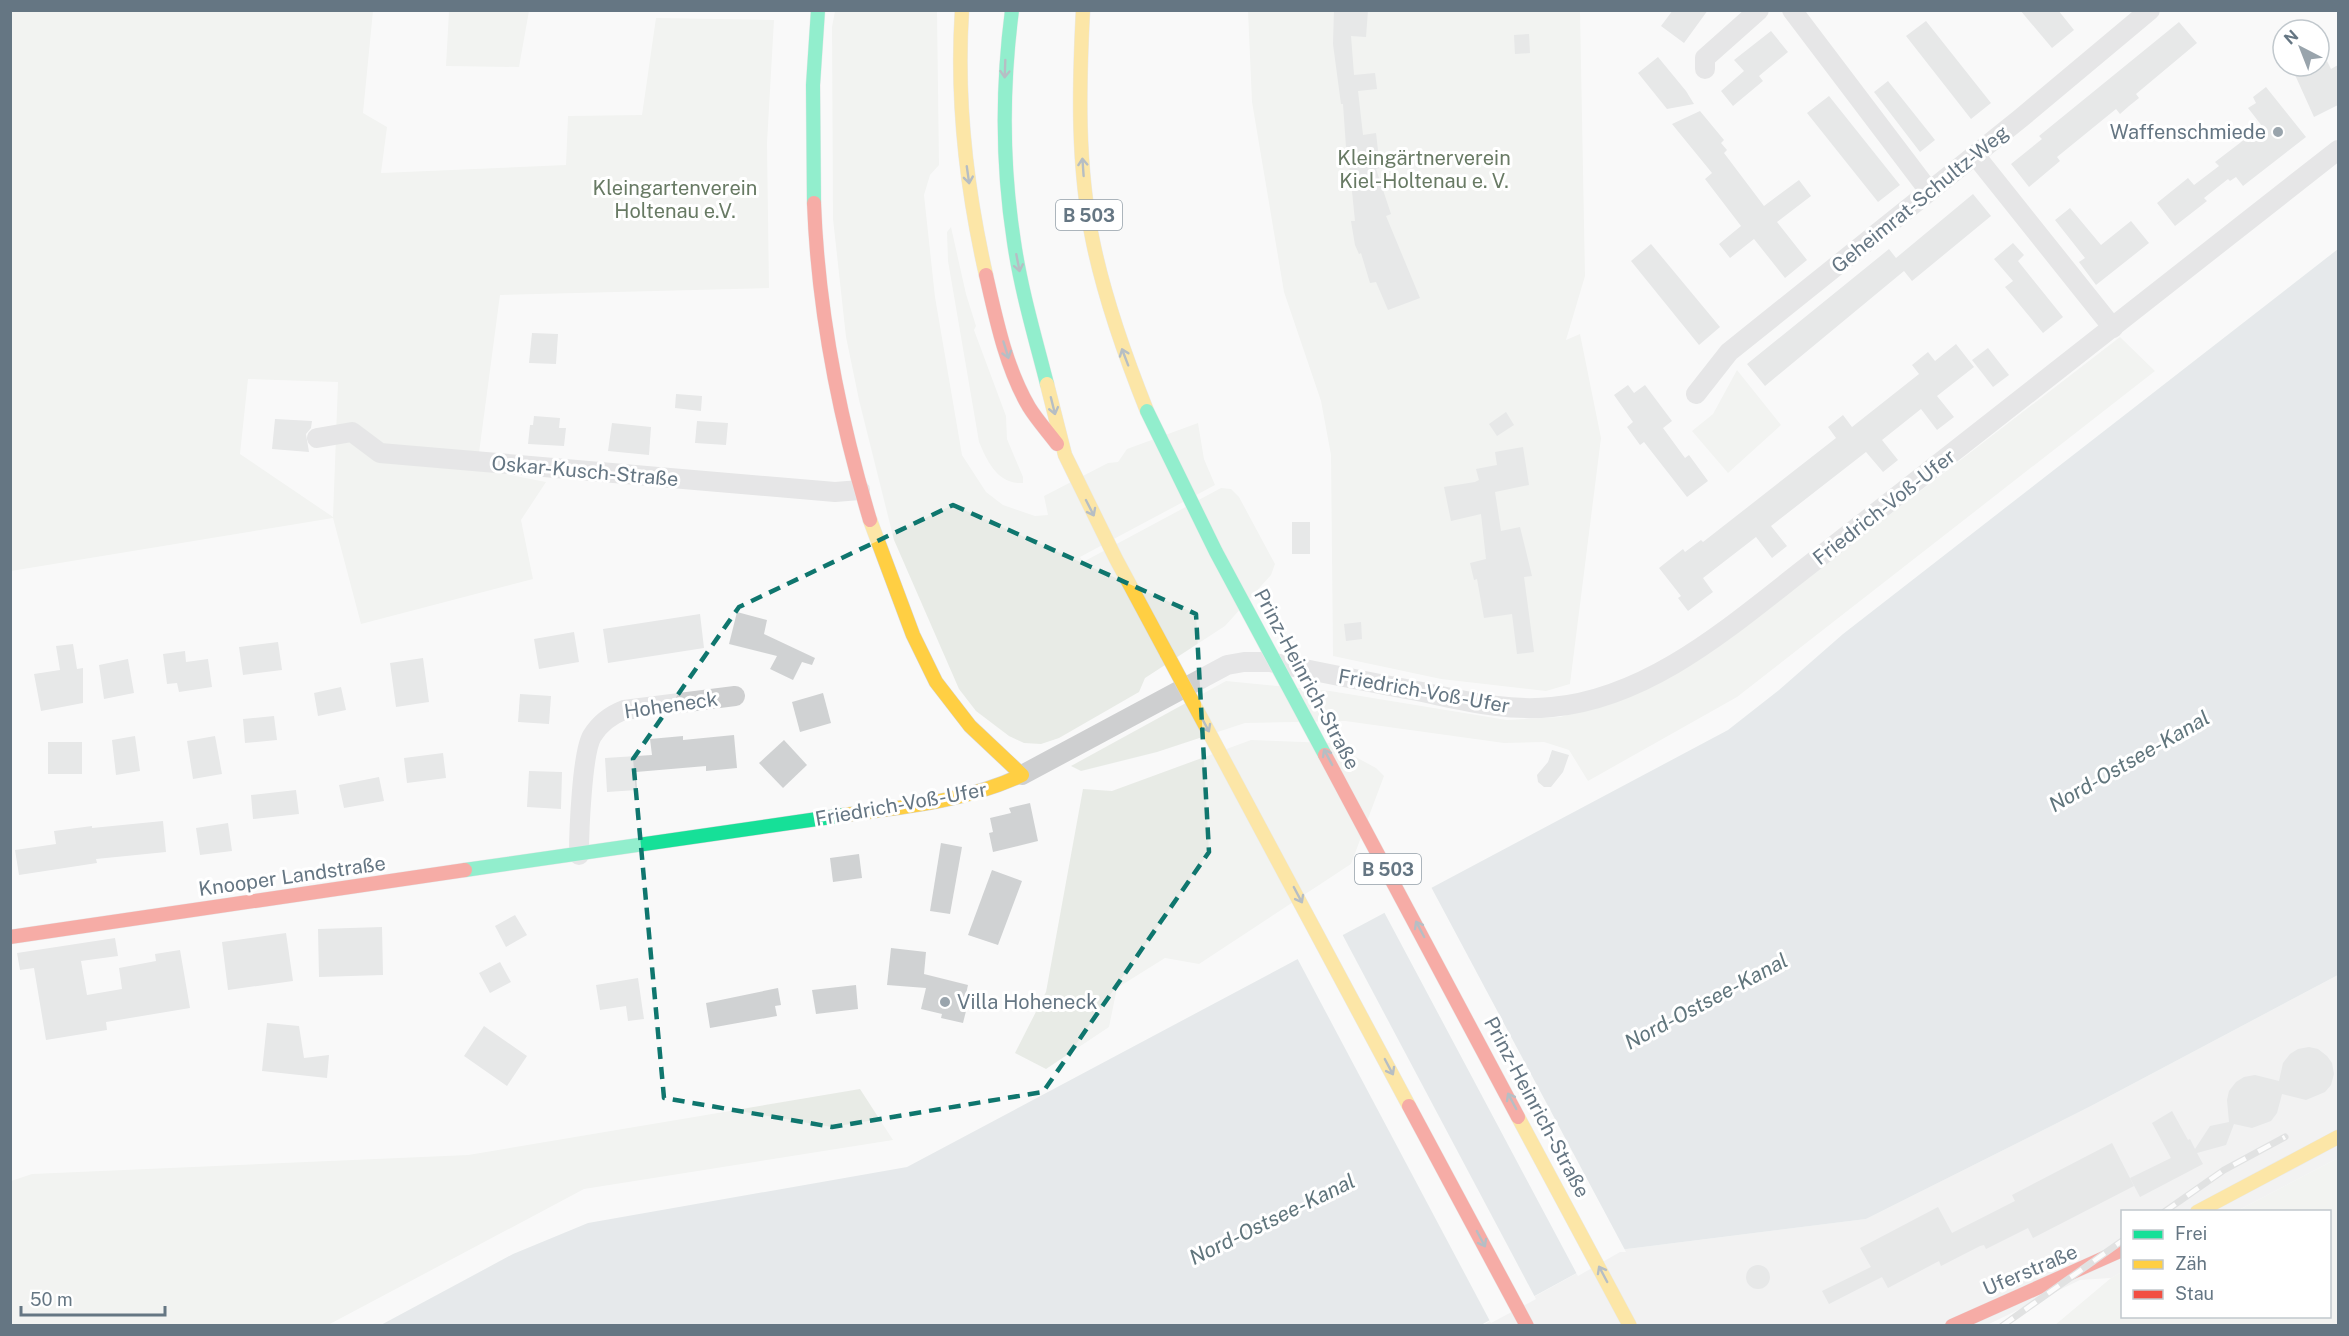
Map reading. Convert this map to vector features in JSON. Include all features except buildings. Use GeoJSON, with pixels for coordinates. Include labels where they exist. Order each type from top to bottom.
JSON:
{"type":"FeatureCollection","features":[{"type":"Feature","properties":{"kind":"main road"},"geometry":{"type":"LineString","coordinates":[[818,10],[813,62],[810,169],[817,267],[833,383],[860,490],[887,569],[920,648],[942,692],[966,721],[1026,772]]}},
{"type":"Feature","properties":{"kind":"main road"},"geometry":{"type":"LineString","coordinates":[[962,10],[960,55],[963,128],[974,213],[990,294],[1015,376],[1029,407],[1065,455],[1116,559],[1527,1326]]}},
{"type":"Feature","properties":{"kind":"main road"},"geometry":{"type":"LineString","coordinates":[[1012,10],[1005,63],[1004,132],[1014,242],[1030,319],[1065,455]]}},
{"type":"Feature","properties":{"kind":"main road","name":"Prinz-Heinrich-Straße"},"geometry":{"type":"LineString","coordinates":[[1083,10],[1079,69],[1086,194],[1100,272],[1123,352],[1147,411],[1216,552],[1630,1326]]}},
{"type":"Feature","properties":{"kind":"main road","name":"Friedrich-Voß-Ufer"},"geometry":{"type":"LineString","coordinates":[[579,855],[902,808],[984,791],[1004,784],[1026,772]]}},
{"type":"Feature","properties":{"kind":"main road","name":"Knooper Landstraße"},"geometry":{"type":"LineString","coordinates":[[10,938],[146,915],[579,855]]}},
{"type":"Feature","properties":{"kind":"main road"},"geometry":{"type":"LineString","coordinates":[[2202,1210],[2338,1137]]}},
{"type":"Feature","properties":{"kind":"main road","name":"Uferstraße"},"geometry":{"type":"LineString","coordinates":[[1952,1326],[2121,1250]]}},
{"type":"Feature","properties":{"kind":"street"},"geometry":{"type":"LineString","coordinates":[[1705,69],[1705,58],[1759,10]]}},
{"type":"Feature","properties":{"kind":"street"},"geometry":{"type":"LineString","coordinates":[[1792,10],[1929,191]]}},
{"type":"Feature","properties":{"kind":"street","name":"Geheimrat-Schultz-Weg"},"geometry":{"type":"LineString","coordinates":[[1696,394],[1729,352],[1975,155],[2150,10]]}},
{"type":"Feature","properties":{"kind":"street","name":"Friedrich-Voß-Ufer"},"geometry":{"type":"LineString","coordinates":[[1026,772],[1124,722],[1209,674],[1227,665],[1244,662],[1281,664],[1510,708],[1555,707],[1622,689],[1669,667],[1735,623],[2338,150]]}},
{"type":"Feature","properties":{"kind":"street"},"geometry":{"type":"LineString","coordinates":[[1975,155],[2113,328]]}},
{"type":"Feature","properties":{"kind":"street","name":"Oskar-Kusch-Straße"},"geometry":{"type":"LineString","coordinates":[[317,438],[352,432],[380,453],[836,492],[860,490]]}},
{"type":"Feature","properties":{"kind":"street","name":"Hoheneck"},"geometry":{"type":"LineString","coordinates":[[579,855],[586,754],[591,737],[600,725],[612,715],[624,710],[735,696]]}},
{"type":"Feature","properties":{"kind":"highlighted area"},"geometry":{"type":"Polygon","coordinates":[[[953,505],[1196,614],[1209,852],[1043,1092],[832,1127],[664,1098],[633,759],[739,607],[953,505]]]}},
{"type":"Feature","properties":{"kind":"shaded area"},"geometry":{"type":"Polygon","coordinates":[[[2338,975],[2338,1158],[2239,1210],[2121,1210],[2121,1273],[2111,1278],[2080,1280],[1987,1325],[1481,1326],[1619,1250],[1866,1219],[2091,1106],[2338,975]]]}},
{"type":"Feature","properties":{"kind":"green space","name":"Kleingartenverein Holtenau e.V."},"geometry":{"type":"Polygon","coordinates":[[[11,11],[373,11],[363,113],[387,127],[381,173],[566,165],[568,116],[642,115],[656,18],[774,20],[767,143],[769,288],[500,295],[479,453],[486,470],[546,482],[521,520],[533,579],[361,624],[333,518],[11,571],[11,11]],[[248,379],[240,454],[333,517],[338,382],[248,379]]]}},
{"type":"Feature","properties":{"kind":"green space"},"geometry":{"type":"Polygon","coordinates":[[[449,11],[529,11],[519,67],[446,66],[449,11]]]}},
{"type":"Feature","properties":{"kind":"green space"},"geometry":{"type":"Polygon","coordinates":[[[835,11],[937,11],[939,165],[930,175],[924,195],[935,297],[962,455],[986,492],[1003,505],[1035,516],[1048,515],[1044,496],[1108,463],[1118,462],[1127,449],[1198,423],[1204,459],[1215,485],[1080,557],[1083,562],[1221,488],[1231,489],[1239,497],[1275,564],[1271,575],[1225,626],[1145,678],[1139,692],[1059,738],[1041,744],[1024,743],[1009,736],[976,711],[959,689],[894,540],[859,400],[846,337],[833,219],[832,27],[835,11]]]}},
{"type":"Feature","properties":{"kind":"green space","name":"Kleingärtnerverein Kiel-Holtenau e. V."},"geometry":{"type":"Polygon","coordinates":[[[1248,11],[1580,11],[1585,276],[1566,340],[1580,334],[1601,438],[1570,684],[1546,691],[1441,679],[1333,656],[1331,455],[1321,401],[1284,292],[1252,102],[1248,11]]]}},
{"type":"Feature","properties":{"kind":"green space"},"geometry":{"type":"Polygon","coordinates":[[[951,227],[966,294],[976,326],[974,330],[1006,416],[1007,439],[1023,477],[1023,483],[1014,483],[1000,476],[990,464],[979,442],[948,261],[947,232],[951,227]]]}},
{"type":"Feature","properties":{"kind":"green space"},"geometry":{"type":"Polygon","coordinates":[[[2120,337],[2155,371],[1737,697],[1588,781],[1569,750],[1544,742],[1504,743],[1345,721],[1245,723],[1157,752],[1081,771],[1071,766],[1226,681],[1330,691],[1507,720],[1560,717],[1622,699],[1739,631],[2120,337]]]}},
{"type":"Feature","properties":{"kind":"green space"},"geometry":{"type":"Polygon","coordinates":[[[1737,370],[1781,425],[1728,473],[1692,431],[1713,414],[1737,370]]]}},
{"type":"Feature","properties":{"kind":"green space"},"geometry":{"type":"Polygon","coordinates":[[[1251,740],[1330,743],[1376,768],[1384,776],[1351,864],[1199,964],[1165,958],[1117,988],[1109,1027],[1046,1069],[1015,1053],[1046,992],[1083,789],[1112,791],[1251,740]]]}},
{"type":"Feature","properties":{"kind":"green space"},"geometry":{"type":"Polygon","coordinates":[[[860,1089],[893,1140],[584,1189],[328,1325],[11,1325],[11,1181],[32,1174],[468,1155],[860,1089]]]}},
{"type":"Feature","properties":{"kind":"green space"},"geometry":{"type":"Polygon","coordinates":[[[2338,1158],[2338,1325],[2055,1325],[2111,1278],[2121,1273],[2121,1318],[2331,1318],[2331,1210],[2239,1210],[2338,1158]]]}},
{"type":"Feature","properties":{"kind":"water","name":"Nord-Ostsee-Kanal"},"geometry":{"type":"Polygon","coordinates":[[[2338,249],[2338,975],[2091,1106],[1866,1219],[1619,1250],[1481,1325],[379,1326],[513,1254],[588,1223],[907,1167],[1728,730],[1779,690],[1843,634],[2338,249]]]}},
{"type":"Feature","properties":{"kind":"pier"},"geometry":{"type":"Polygon","coordinates":[[[1430,885],[1626,1252],[1620,1252],[1578,1276],[1383,910],[1430,885]]]}},
{"type":"Feature","properties":{"kind":"pier"},"geometry":{"type":"Polygon","coordinates":[[[1341,932],[1536,1299],[1491,1323],[1296,956],[1341,932]]]}},
{"type":"Feature","properties":{"kind":"railway"},"geometry":{"type":"LineString","coordinates":[[2167,1210],[2224,1170],[2285,1137]]}},
{"type":"Feature","properties":{"kind":"railway"},"geometry":{"type":"LineString","coordinates":[[2002,1326],[2121,1242]]}},
{"type":"Feature","properties":{"kind":"traffic: fast"},"geometry":{"type":"LineString","coordinates":[[814,203],[813,85],[818,10]]}},
{"type":"Feature","properties":{"kind":"traffic: fast"},"geometry":{"type":"LineString","coordinates":[[1012,10],[1005,97],[1007,184],[1020,278],[1047,384]]}},
{"type":"Feature","properties":{"kind":"traffic: fast"},"geometry":{"type":"LineString","coordinates":[[1147,411],[1216,552],[1325,755]]}},
{"type":"Feature","properties":{"kind":"traffic: fast"},"geometry":{"type":"LineString","coordinates":[[465,870],[845,815]]}},
{"type":"Feature","properties":{"kind":"traffic: slow"},"geometry":{"type":"LineString","coordinates":[[962,10],[960,77],[964,143],[973,209],[986,275]]}},
{"type":"Feature","properties":{"kind":"traffic: slow"},"geometry":{"type":"LineString","coordinates":[[1083,10],[1080,126],[1088,213],[1098,264],[1110,306],[1123,349],[1147,411]]}},
{"type":"Feature","properties":{"kind":"traffic: slow"},"geometry":{"type":"LineString","coordinates":[[1047,384],[1065,455],[1116,559],[1167,654]]}},
{"type":"Feature","properties":{"kind":"traffic: slow"},"geometry":{"type":"LineString","coordinates":[[845,815],[913,806],[958,797],[1022,775],[970,726],[936,682],[913,635],[870,520]]}},
{"type":"Feature","properties":{"kind":"traffic: slow"},"geometry":{"type":"LineString","coordinates":[[1167,654],[1409,1106]]}},
{"type":"Feature","properties":{"kind":"traffic: slow"},"geometry":{"type":"LineString","coordinates":[[1518,1117],[1630,1326]]}},
{"type":"Feature","properties":{"kind":"traffic: slow"},"geometry":{"type":"LineString","coordinates":[[2201,1210],[2338,1137]]}},
{"type":"Feature","properties":{"kind":"traffic: jam"},"geometry":{"type":"LineString","coordinates":[[814,203],[820,284],[832,364],[849,442],[870,520]]}},
{"type":"Feature","properties":{"kind":"traffic: jam"},"geometry":{"type":"LineString","coordinates":[[986,275],[1014,376],[1029,407],[1057,444]]}},
{"type":"Feature","properties":{"kind":"traffic: jam"},"geometry":{"type":"LineString","coordinates":[[1325,755],[1518,1117]]}},
{"type":"Feature","properties":{"kind":"traffic: jam"},"geometry":{"type":"LineString","coordinates":[[10,937],[465,870]]}},
{"type":"Feature","properties":{"kind":"traffic: jam"},"geometry":{"type":"LineString","coordinates":[[1409,1106],[1527,1326]]}},
{"type":"Feature","properties":{"kind":"traffic: jam"},"geometry":{"type":"LineString","coordinates":[[1952,1326],[2121,1250]]}},
{"type":"Feature","properties":{"kind":"place","name":"Waffenschmiede"},"geometry":{"type":"Point","coordinates":[2278,132]}},
{"type":"Feature","properties":{"kind":"place","name":"Villa Hoheneck"},"geometry":{"type":"Point","coordinates":[945,1002]}}]}
